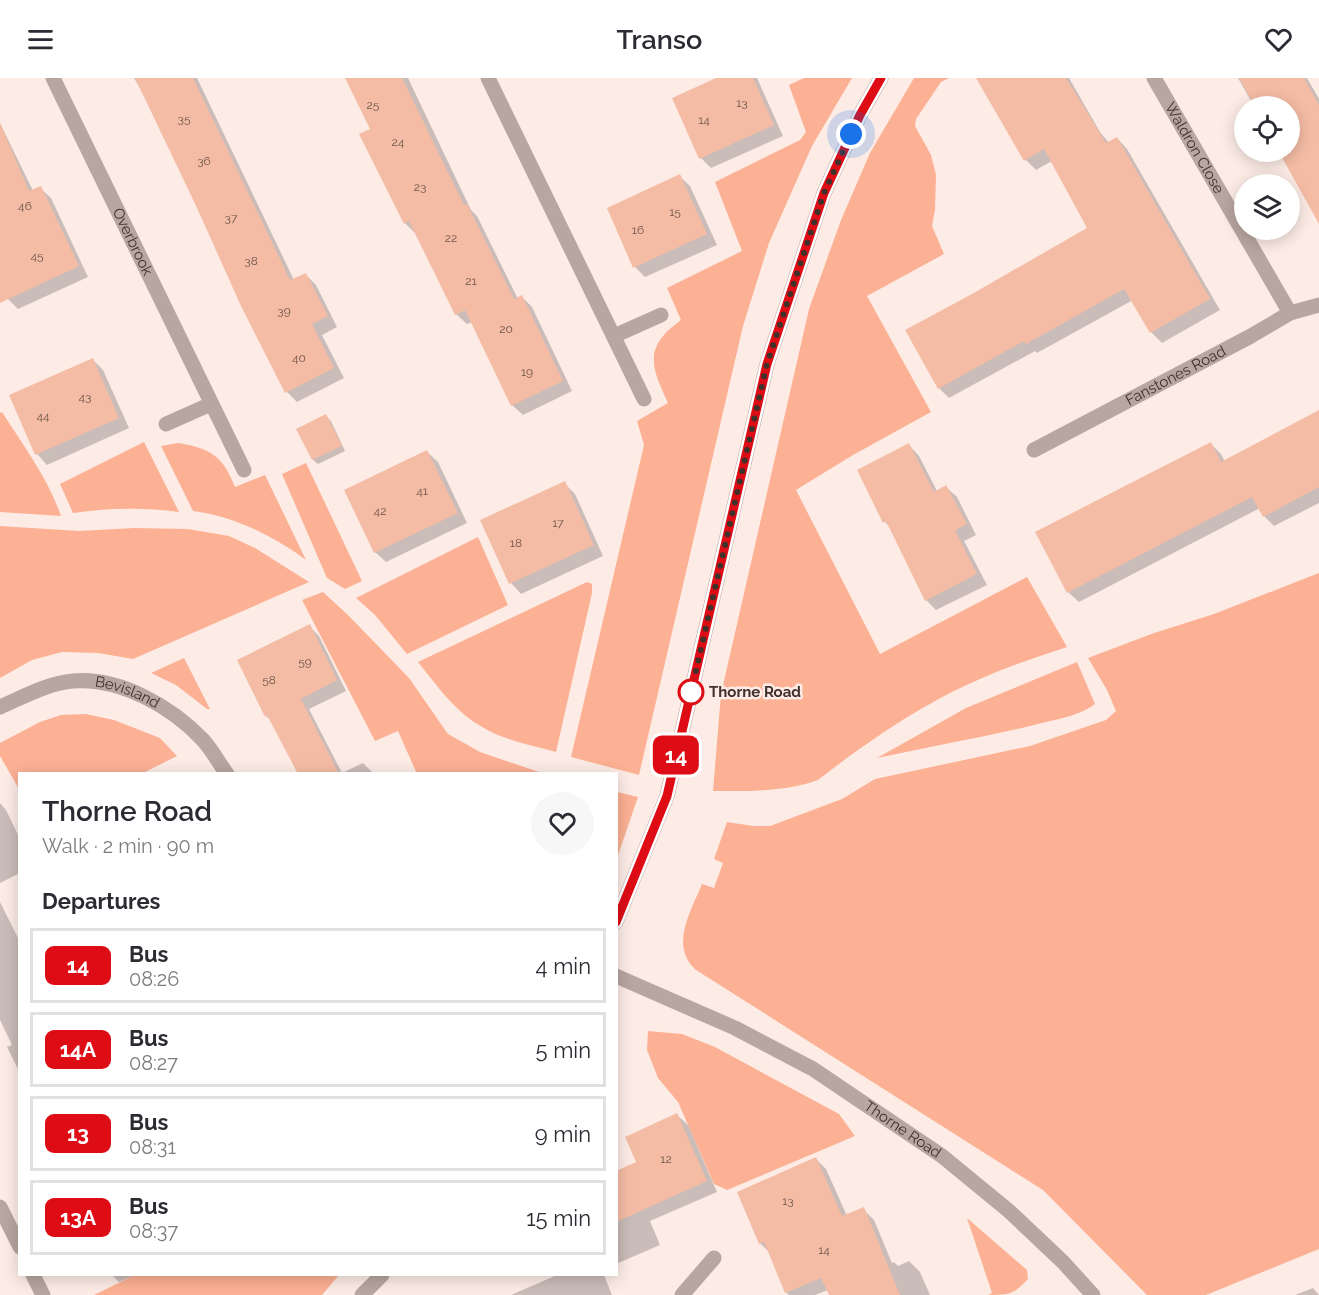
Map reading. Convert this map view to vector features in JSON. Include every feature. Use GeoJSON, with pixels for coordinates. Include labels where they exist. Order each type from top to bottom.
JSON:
{"type":"FeatureCollection","features":[{"type":"Feature","properties":{"kind":"street","name":"Overbrook"},"geometry":{"type":"LineString","coordinates":[[53,78],[244,470]]}},
{"type":"Feature","properties":{"kind":"street"},"geometry":{"type":"LineString","coordinates":[[488,78],[644,399]]}},
{"type":"Feature","properties":{"kind":"street"},"geometry":{"type":"LineString","coordinates":[[618,917],[667,796],[767,364],[824,193],[860,115],[881,78]]}},
{"type":"Feature","properties":{"kind":"street","name":"Waldron Close"},"geometry":{"type":"LineString","coordinates":[[1154,78],[1290,313]]}},
{"type":"Feature","properties":{"kind":"street","name":"Fanstones Road"},"geometry":{"type":"LineString","coordinates":[[1034,450],[1251,336],[1290,313],[1319,305]]}},
{"type":"Feature","properties":{"kind":"street"},"geometry":{"type":"LineString","coordinates":[[614,336],[661,315]]}},
{"type":"Feature","properties":{"kind":"street"},"geometry":{"type":"LineString","coordinates":[[166,424],[211,404]]}},
{"type":"Feature","properties":{"kind":"street","name":"Bevisland"},"geometry":{"type":"LineString","coordinates":[[0,706],[52,685],[74,681],[94,682],[135,692],[174,715],[204,741],[226,772]]}},
{"type":"Feature","properties":{"kind":"street","name":"Thorne Road"},"geometry":{"type":"LineString","coordinates":[[618,977],[735,1028],[813,1069],[942,1156],[1009,1210],[1063,1262],[1093,1295]]}},
{"type":"Feature","properties":{"kind":"street"},"geometry":{"type":"LineString","coordinates":[[0,1207],[18,1243]]}},
{"type":"Feature","properties":{"kind":"street"},"geometry":{"type":"LineString","coordinates":[[682,1295],[714,1258]]}},
{"type":"Feature","properties":{"kind":"street"},"geometry":{"type":"LineString","coordinates":[[34,1276],[43,1295]]}},
{"type":"Feature","properties":{"kind":"street"},"geometry":{"type":"LineString","coordinates":[[362,1295],[381,1276]]}},
{"type":"Feature","properties":{"kind":"shaded area"},"geometry":{"type":"Polygon","coordinates":[[[804,78],[852,78],[812,146],[769,243],[743,326],[639,775],[571,757],[644,445],[637,421],[668,403],[657,378],[654,357],[661,339],[681,320],[667,288],[742,251],[715,182],[800,140],[806,132],[789,85],[804,78]]]}},
{"type":"Feature","properties":{"kind":"shaded area"},"geometry":{"type":"Polygon","coordinates":[[[914,78],[949,78],[941,82],[916,119],[915,126],[931,155],[936,175],[932,226],[944,254],[867,296],[931,412],[796,490],[880,654],[1027,577],[1067,647],[1006,668],[948,694],[881,734],[818,780],[780,789],[713,791],[721,694],[809,309],[841,220],[870,153],[914,78]]]}},
{"type":"Feature","properties":{"kind":"shaded area"},"geometry":{"type":"Polygon","coordinates":[[[2,412],[42,475],[61,516],[0,512],[0,413],[2,412]]]}},
{"type":"Feature","properties":{"kind":"shaded area"},"geometry":{"type":"Polygon","coordinates":[[[144,442],[179,512],[126,509],[73,513],[60,484],[144,442]]]}},
{"type":"Feature","properties":{"kind":"shaded area"},"geometry":{"type":"Polygon","coordinates":[[[178,443],[199,448],[214,455],[226,468],[235,487],[265,475],[306,560],[252,528],[223,517],[193,511],[161,446],[178,443]]]}},
{"type":"Feature","properties":{"kind":"shaded area"},"geometry":{"type":"Polygon","coordinates":[[[306,463],[362,581],[345,589],[327,578],[282,474],[306,463]]]}},
{"type":"Feature","properties":{"kind":"shaded area"},"geometry":{"type":"Polygon","coordinates":[[[0,526],[79,531],[134,528],[188,529],[229,536],[255,548],[309,582],[133,659],[98,653],[62,652],[32,660],[0,678],[0,526]]]}},
{"type":"Feature","properties":{"kind":"shaded area"},"geometry":{"type":"Polygon","coordinates":[[[478,537],[508,605],[407,654],[375,615],[356,598],[478,537]]]}},
{"type":"Feature","properties":{"kind":"shaded area"},"geometry":{"type":"Polygon","coordinates":[[[1319,573],[1319,1249],[1206,1295],[1147,1295],[1043,1190],[696,970],[688,961],[684,950],[685,928],[702,884],[714,888],[723,863],[714,859],[727,822],[770,826],[842,799],[875,779],[1030,746],[1106,720],[1116,711],[1107,690],[1088,658],[1154,633],[1214,614],[1319,573]]]}},
{"type":"Feature","properties":{"kind":"shaded area"},"geometry":{"type":"Polygon","coordinates":[[[587,582],[592,584],[592,593],[556,752],[501,736],[474,722],[448,699],[418,662],[587,582]]]}},
{"type":"Feature","properties":{"kind":"shaded area"},"geometry":{"type":"Polygon","coordinates":[[[323,592],[409,678],[448,734],[480,752],[539,772],[416,772],[398,731],[375,741],[302,600],[323,592]]]}},
{"type":"Feature","properties":{"kind":"shaded area"},"geometry":{"type":"Polygon","coordinates":[[[184,658],[210,709],[176,685],[151,673],[184,658]]]}},
{"type":"Feature","properties":{"kind":"shaded area"},"geometry":{"type":"Polygon","coordinates":[[[1077,662],[1095,704],[1088,709],[1063,718],[877,758],[966,708],[1077,662]]]}},
{"type":"Feature","properties":{"kind":"shaded area"},"geometry":{"type":"Polygon","coordinates":[[[86,714],[114,720],[160,738],[177,756],[145,772],[18,772],[18,787],[0,756],[0,743],[40,722],[61,715],[86,714]]]}},
{"type":"Feature","properties":{"kind":"shaded area"},"geometry":{"type":"Polygon","coordinates":[[[618,792],[638,797],[618,855],[618,792]]]}},
{"type":"Feature","properties":{"kind":"shaded area"},"geometry":{"type":"Polygon","coordinates":[[[648,1031],[682,1034],[715,1047],[839,1114],[855,1136],[727,1190],[714,1184],[678,1102],[658,1078],[647,1050],[648,1031]]]}},
{"type":"Feature","properties":{"kind":"shaded area"},"geometry":{"type":"Polygon","coordinates":[[[967,1218],[1027,1270],[1028,1279],[1014,1291],[988,1295],[992,1293],[967,1218]]]}},
{"type":"Feature","properties":{"kind":"shaded area"},"geometry":{"type":"Polygon","coordinates":[[[133,1276],[338,1276],[322,1295],[94,1295],[133,1276]]]}},
{"type":"Feature","properties":{"kind":"building"},"geometry":{"type":"Polygon","coordinates":[[[135,78],[193,78],[290,280],[306,273],[328,316],[312,324],[334,368],[285,393],[241,306],[135,78]]]}},
{"type":"Feature","properties":{"kind":"building"},"geometry":{"type":"Polygon","coordinates":[[[345,78],[402,78],[464,205],[467,204],[514,299],[522,295],[563,381],[511,406],[465,310],[455,315],[409,221],[404,224],[359,134],[370,129],[345,78]]]}},
{"type":"Feature","properties":{"kind":"building"},"geometry":{"type":"Polygon","coordinates":[[[716,78],[753,78],[774,125],[699,159],[672,98],[716,78]]]}},
{"type":"Feature","properties":{"kind":"building"},"geometry":{"type":"Polygon","coordinates":[[[976,78],[1066,78],[1106,143],[1117,137],[1210,299],[1150,333],[1124,289],[1026,344],[1024,341],[938,389],[905,330],[1087,228],[1044,149],[1024,161],[976,78]]]}},
{"type":"Feature","properties":{"kind":"building"},"geometry":{"type":"Polygon","coordinates":[[[1239,78],[1304,78],[1319,105],[1319,224],[1300,190],[1300,174],[1291,174],[1285,162],[1300,162],[1300,96],[1249,96],[1239,78]]]}},
{"type":"Feature","properties":{"kind":"building"},"geometry":{"type":"Polygon","coordinates":[[[0,123],[29,191],[41,186],[79,266],[0,303],[0,123]]]}},
{"type":"Feature","properties":{"kind":"building"},"geometry":{"type":"Polygon","coordinates":[[[680,174],[707,234],[633,268],[607,208],[680,174]]]}},
{"type":"Feature","properties":{"kind":"building"},"geometry":{"type":"Polygon","coordinates":[[[93,358],[119,418],[35,455],[9,395],[93,358]]]}},
{"type":"Feature","properties":{"kind":"building"},"geometry":{"type":"Polygon","coordinates":[[[1319,410],[1319,487],[1263,517],[1252,497],[1067,593],[1035,532],[1211,442],[1221,462],[1319,410]]]}},
{"type":"Feature","properties":{"kind":"building"},"geometry":{"type":"Polygon","coordinates":[[[326,414],[342,446],[312,460],[296,429],[326,414]]]}},
{"type":"Feature","properties":{"kind":"building"},"geometry":{"type":"Polygon","coordinates":[[[909,443],[934,492],[946,485],[967,524],[955,530],[977,574],[925,601],[886,521],[883,523],[857,470],[909,443]]]}},
{"type":"Feature","properties":{"kind":"building"},"geometry":{"type":"Polygon","coordinates":[[[427,450],[458,513],[374,553],[344,490],[427,450]]]}},
{"type":"Feature","properties":{"kind":"building"},"geometry":{"type":"Polygon","coordinates":[[[565,481],[594,545],[509,584],[480,520],[565,481]]]}},
{"type":"Feature","properties":{"kind":"building"},"geometry":{"type":"Polygon","coordinates":[[[310,624],[337,680],[301,699],[338,772],[297,772],[267,715],[265,717],[237,660],[310,624]]]}},
{"type":"Feature","properties":{"kind":"building"},"geometry":{"type":"Polygon","coordinates":[[[677,1113],[707,1181],[618,1221],[618,1170],[636,1162],[625,1137],[677,1113]]]}},
{"type":"Feature","properties":{"kind":"building"},"geometry":{"type":"Polygon","coordinates":[[[816,1157],[842,1216],[864,1207],[900,1295],[829,1295],[821,1278],[785,1293],[764,1242],[759,1244],[737,1192],[816,1157]]]}},
{"type":"Feature","properties":{"kind":"bus line","name":"14"},"geometry":{"type":"LineString","coordinates":[[618,918],[667,796],[767,364],[824,193],[860,115],[881,78]]}},
{"type":"Feature","properties":{"kind":"place","name":"Thorne Road"},"geometry":{"type":"Point","coordinates":[691,692]}},
{"type":"Feature","properties":{"kind":"route"},"geometry":{"type":"LineString","coordinates":[[691,692],[767,364],[824,193],[851,134]]}}]}
